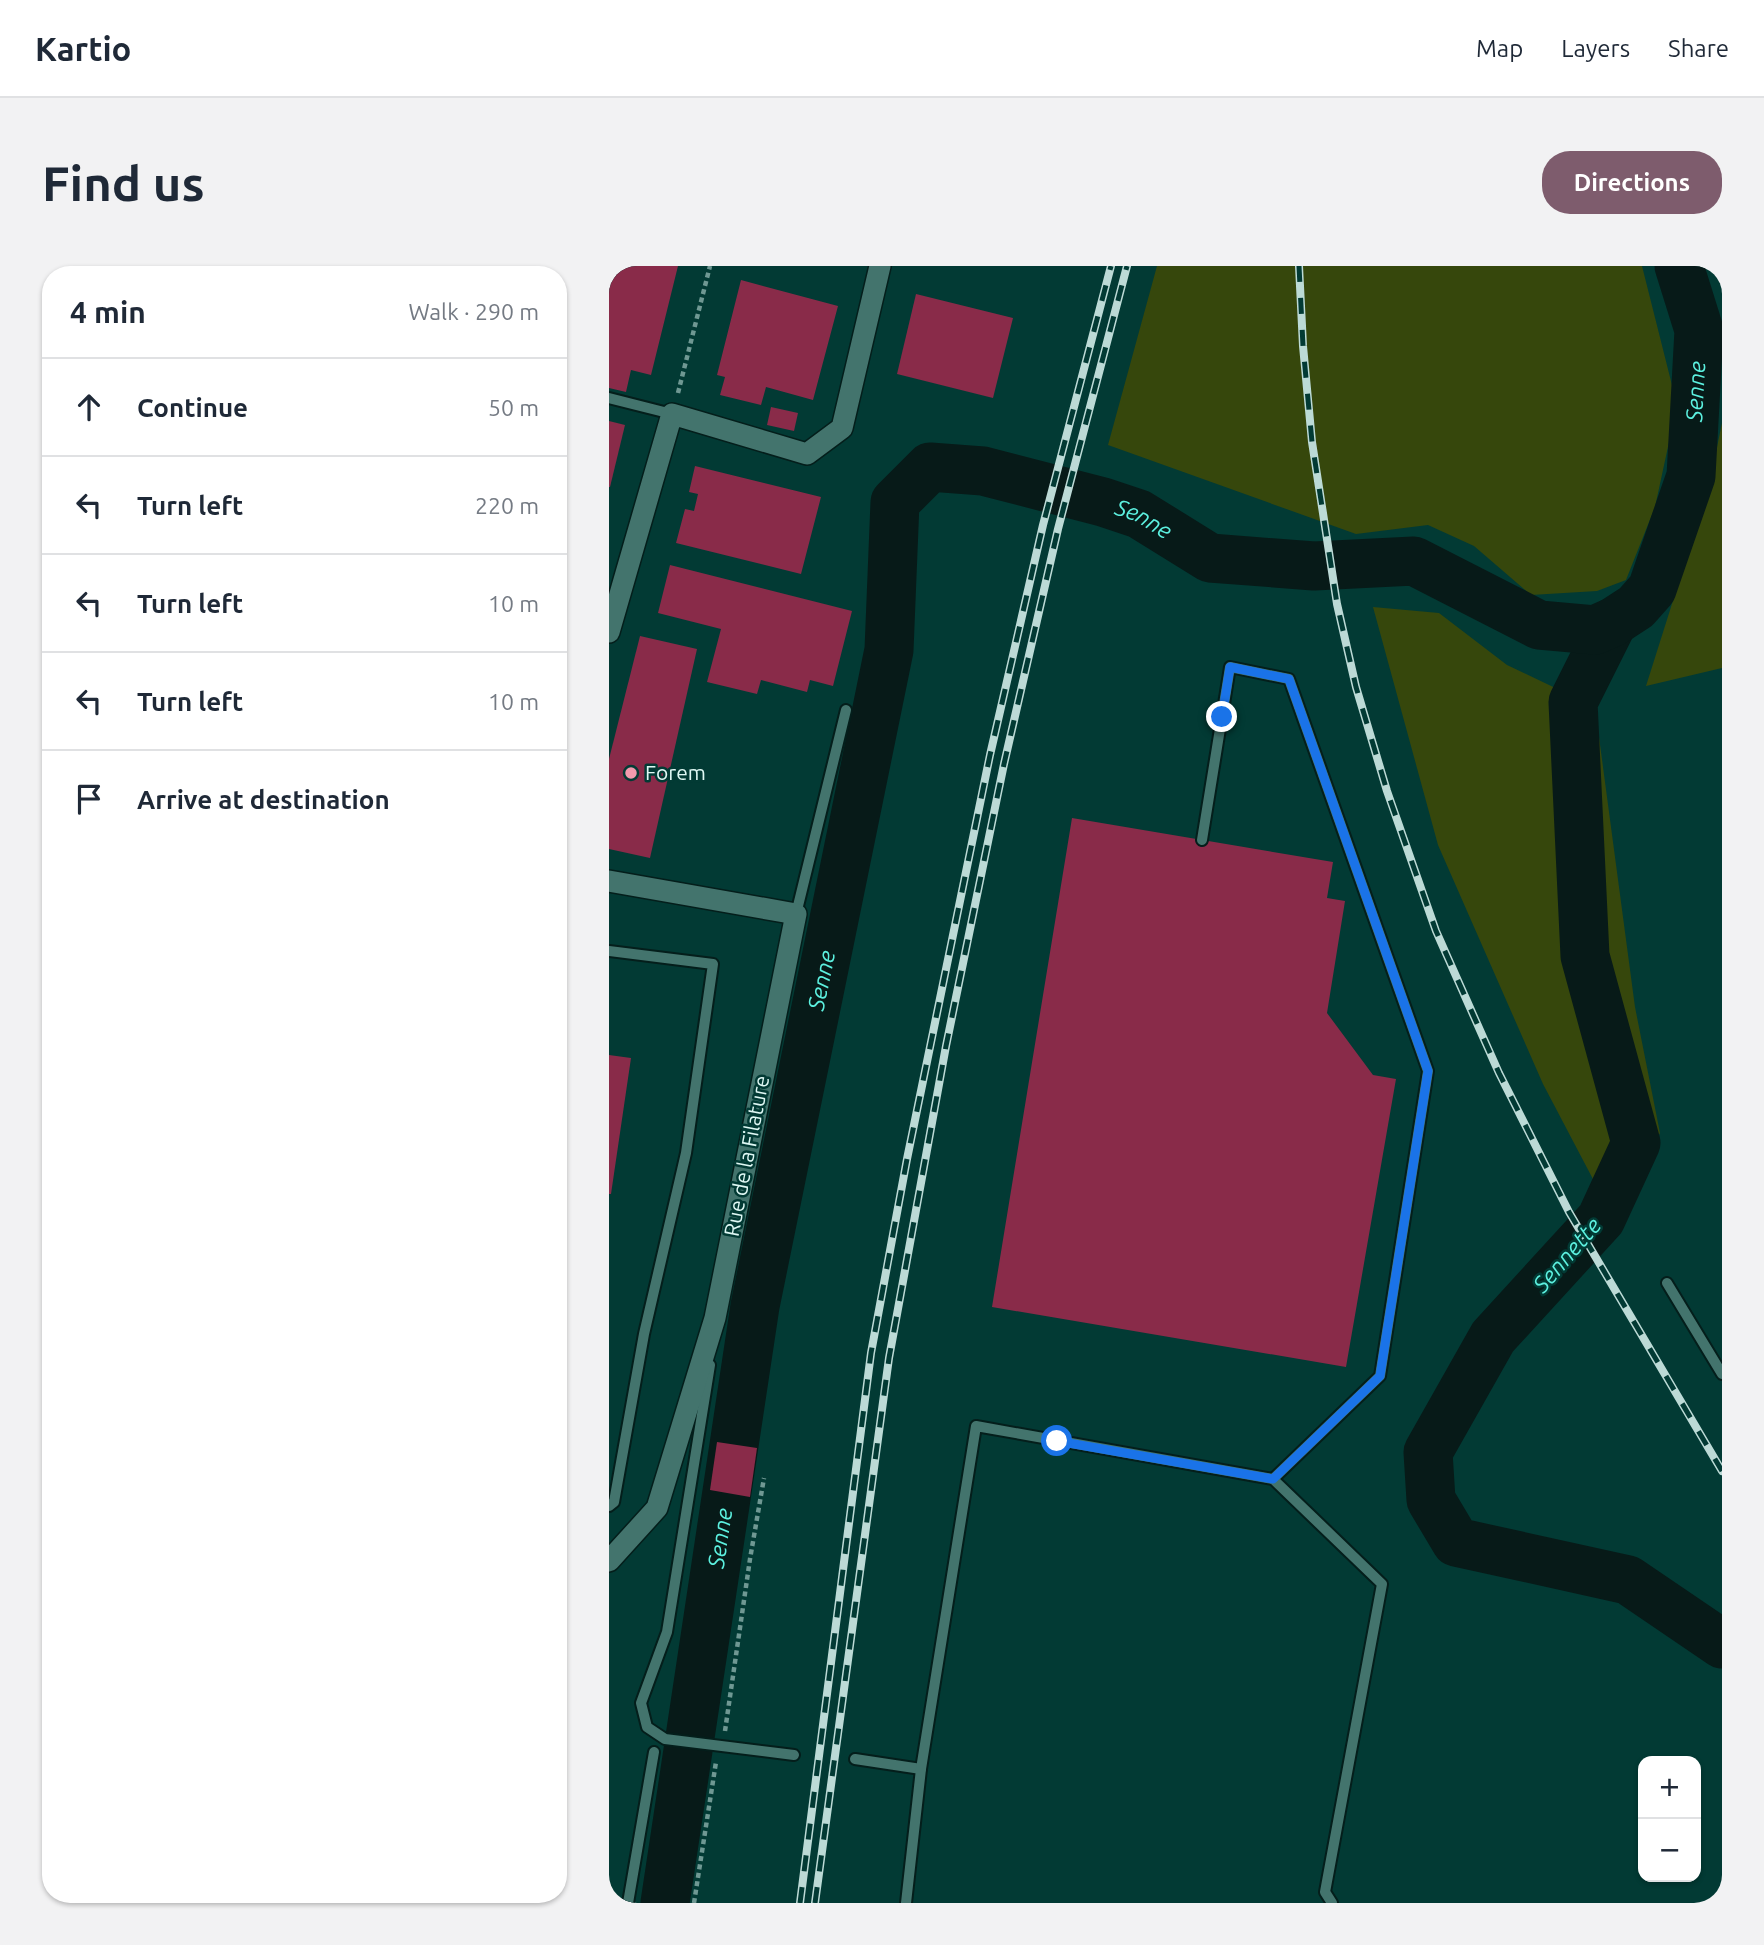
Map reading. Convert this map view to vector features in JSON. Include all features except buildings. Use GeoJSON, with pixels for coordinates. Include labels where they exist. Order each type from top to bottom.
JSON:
{"type":"FeatureCollection","features":[{"type":"Feature","properties":{"kind":"street"},"geometry":{"type":"LineString","coordinates":[[609,632],[672,414],[807,453],[842,428],[880,266]]}},
{"type":"Feature","properties":{"kind":"street"},"geometry":{"type":"LineString","coordinates":[[609,881],[796,914]]}},
{"type":"Feature","properties":{"kind":"street","name":"Rue de la Filature"},"geometry":{"type":"LineString","coordinates":[[609,1561],[657,1508],[715,1318],[796,914]]}},
{"type":"Feature","properties":{"kind":"lane"},"geometry":{"type":"LineString","coordinates":[[609,398],[672,414]]}},
{"type":"Feature","properties":{"kind":"lane"},"geometry":{"type":"LineString","coordinates":[[1202,841],[1230,667],[1289,679],[1428,1071],[1380,1376],[1273,1479]]}},
{"type":"Feature","properties":{"kind":"lane"},"geometry":{"type":"LineString","coordinates":[[796,914],[846,710]]}},
{"type":"Feature","properties":{"kind":"lane"},"geometry":{"type":"LineString","coordinates":[[609,951],[713,964],[686,1153],[644,1334],[614,1502],[609,1506]]}},
{"type":"Feature","properties":{"kind":"lane"},"geometry":{"type":"LineString","coordinates":[[1667,1283],[1722,1374]]}},
{"type":"Feature","properties":{"kind":"lane"},"geometry":{"type":"LineString","coordinates":[[715,1318],[667,1632],[641,1703],[647,1727],[665,1739],[795,1755]]}},
{"type":"Feature","properties":{"kind":"lane"},"geometry":{"type":"LineString","coordinates":[[906,1903],[921,1769],[976,1426],[1273,1479],[1382,1584],[1325,1892],[1332,1903]]}},
{"type":"Feature","properties":{"kind":"lane"},"geometry":{"type":"LineString","coordinates":[[628,1903],[654,1752]]}},
{"type":"Feature","properties":{"kind":"lane"},"geometry":{"type":"LineString","coordinates":[[855,1759],[921,1769]]}},
{"type":"Feature","properties":{"kind":"path"},"geometry":{"type":"LineString","coordinates":[[672,414],[710,266]]}},
{"type":"Feature","properties":{"kind":"path"},"geometry":{"type":"LineString","coordinates":[[694,1903],[715,1745],[726,1729],[764,1478]]}},
{"type":"Feature","properties":{"kind":"green space"},"geometry":{"type":"Polygon","coordinates":[[[1157,266],[1642,266],[1677,405],[1655,507],[1626,580],[1597,591],[1531,595],[1474,546],[1428,525],[1356,534],[1108,445],[1157,266]]]}},
{"type":"Feature","properties":{"kind":"green space"},"geometry":{"type":"Polygon","coordinates":[[[1722,423],[1722,668],[1646,686],[1708,490],[1722,423]]]}},
{"type":"Feature","properties":{"kind":"green space"},"geometry":{"type":"Polygon","coordinates":[[[1373,607],[1439,613],[1507,665],[1595,707],[1635,1007],[1660,1133],[1616,1223],[1543,1084],[1438,845],[1373,607]]]}},
{"type":"Feature","properties":{"kind":"waterway","name":"Senne"},"geometry":{"type":"LineString","coordinates":[[665,1903],[755,1306],[889,650],[895,502],[930,467],[983,471],[1139,514],[1210,558],[1314,566],[1414,561],[1539,625],[1595,630],[1636,607],[1652,589],[1691,476],[1699,330],[1679,266]]}},
{"type":"Feature","properties":{"kind":"waterway","name":"Sennette"},"geometry":{"type":"LineString","coordinates":[[1613,622],[1573,702],[1585,956],[1636,1143],[1601,1219],[1493,1337],[1428,1452],[1431,1500],[1456,1542],[1628,1580],[1722,1644]]}},
{"type":"Feature","properties":{"kind":"railway"},"geometry":{"type":"LineString","coordinates":[[800,1903],[871,1353],[907,1159],[990,755],[1043,525],[1111,266]]}},
{"type":"Feature","properties":{"kind":"railway"},"geometry":{"type":"LineString","coordinates":[[815,1903],[889,1358],[946,1046],[1004,764],[1058,529],[1127,266]]}},
{"type":"Feature","properties":{"kind":"railway"},"geometry":{"type":"LineString","coordinates":[[1299,266],[1312,442],[1337,604],[1356,687],[1387,791],[1436,931],[1499,1073],[1569,1212],[1722,1471]]}},
{"type":"Feature","properties":{"kind":"place","name":"Forem"},"geometry":{"type":"Point","coordinates":[631,773]}},
{"type":"Feature","properties":{"kind":"route"},"geometry":{"type":"LineString","coordinates":[[1057,1441],[1273,1479],[1380,1376],[1428,1071],[1289,679],[1230,667],[1222,717]]}}]}
